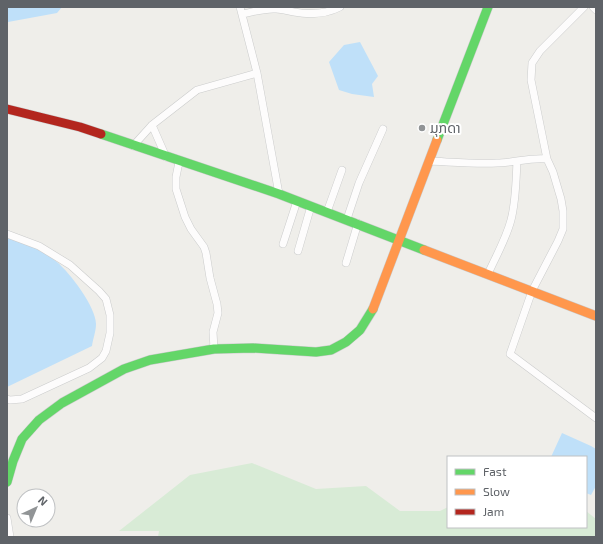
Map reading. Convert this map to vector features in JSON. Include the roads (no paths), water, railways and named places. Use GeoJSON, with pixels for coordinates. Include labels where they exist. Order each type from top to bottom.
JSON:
{"type":"FeatureCollection","features":[{"type":"Feature","properties":{"kind":"street"},"geometry":{"type":"LineString","coordinates":[[279,194],[257,73],[241,10],[276,9],[296,13],[315,14],[332,11],[340,7]]}},
{"type":"Feature","properties":{"kind":"street"},"geometry":{"type":"LineString","coordinates":[[7,482],[13,461],[22,439],[39,420],[62,403],[124,369],[150,360],[214,350],[253,348],[316,352],[330,350],[346,342],[360,330],[371,314],[488,7]]}},
{"type":"Feature","properties":{"kind":"street"},"geometry":{"type":"LineString","coordinates":[[584,7],[540,50],[532,63],[531,80],[547,159],[553,172],[561,199],[563,229],[558,242],[532,291],[510,354],[596,418]]}},
{"type":"Feature","properties":{"kind":"street"},"geometry":{"type":"LineString","coordinates":[[593,7],[596,10]]}},
{"type":"Feature","properties":{"kind":"street"},"geometry":{"type":"LineString","coordinates":[[134,146],[152,125],[197,90],[257,73]]}},
{"type":"Feature","properties":{"kind":"street"},"geometry":{"type":"LineString","coordinates":[[7,109],[80,127],[179,162],[279,194],[358,223],[596,316]]}},
{"type":"Feature","properties":{"kind":"street"},"geometry":{"type":"LineString","coordinates":[[152,125],[166,157]]}},
{"type":"Feature","properties":{"kind":"street"},"geometry":{"type":"LineString","coordinates":[[347,219],[359,183],[383,129]]}},
{"type":"Feature","properties":{"kind":"street"},"geometry":{"type":"LineString","coordinates":[[429,161],[493,164],[535,158],[547,159]]}},
{"type":"Feature","properties":{"kind":"street"},"geometry":{"type":"LineString","coordinates":[[488,274],[500,249],[511,220],[516,190],[517,161]]}},
{"type":"Feature","properties":{"kind":"street"},"geometry":{"type":"LineString","coordinates":[[179,162],[176,177],[176,189],[185,217],[191,229],[204,247],[217,304],[218,313],[213,332],[214,350]]}},
{"type":"Feature","properties":{"kind":"street"},"geometry":{"type":"LineString","coordinates":[[327,212],[342,170]]}},
{"type":"Feature","properties":{"kind":"street"},"geometry":{"type":"LineString","coordinates":[[283,244],[297,201]]}},
{"type":"Feature","properties":{"kind":"street"},"geometry":{"type":"LineString","coordinates":[[298,251],[311,206]]}},
{"type":"Feature","properties":{"kind":"street"},"geometry":{"type":"LineString","coordinates":[[346,263],[358,223]]}},
{"type":"Feature","properties":{"kind":"street"},"geometry":{"type":"LineString","coordinates":[[7,234],[39,246],[70,265],[106,299],[110,315],[110,333],[106,351],[102,358],[89,368],[22,399],[7,399]]}},
{"type":"Feature","properties":{"kind":"street"},"geometry":{"type":"LineString","coordinates":[[7,518],[10,537]]}},
{"type":"Feature","properties":{"kind":"water"},"geometry":{"type":"Polygon","coordinates":[[[7,7],[62,7],[57,13],[8,22],[7,7]]]}},
{"type":"Feature","properties":{"kind":"water"},"geometry":{"type":"Polygon","coordinates":[[[360,42],[378,76],[372,84],[374,97],[352,94],[339,90],[329,62],[344,45],[360,42]]]}},
{"type":"Feature","properties":{"kind":"water"},"geometry":{"type":"Polygon","coordinates":[[[7,237],[40,250],[62,267],[75,282],[92,309],[95,317],[96,329],[92,346],[7,387],[7,237]]]}},
{"type":"Feature","properties":{"kind":"water"},"geometry":{"type":"Polygon","coordinates":[[[562,433],[596,449],[596,486],[591,495],[587,493],[587,456],[551,456],[562,433]]]}},
{"type":"Feature","properties":{"kind":"place","name":"ມຸກດາ"},"geometry":{"type":"Point","coordinates":[422,128]}}]}
